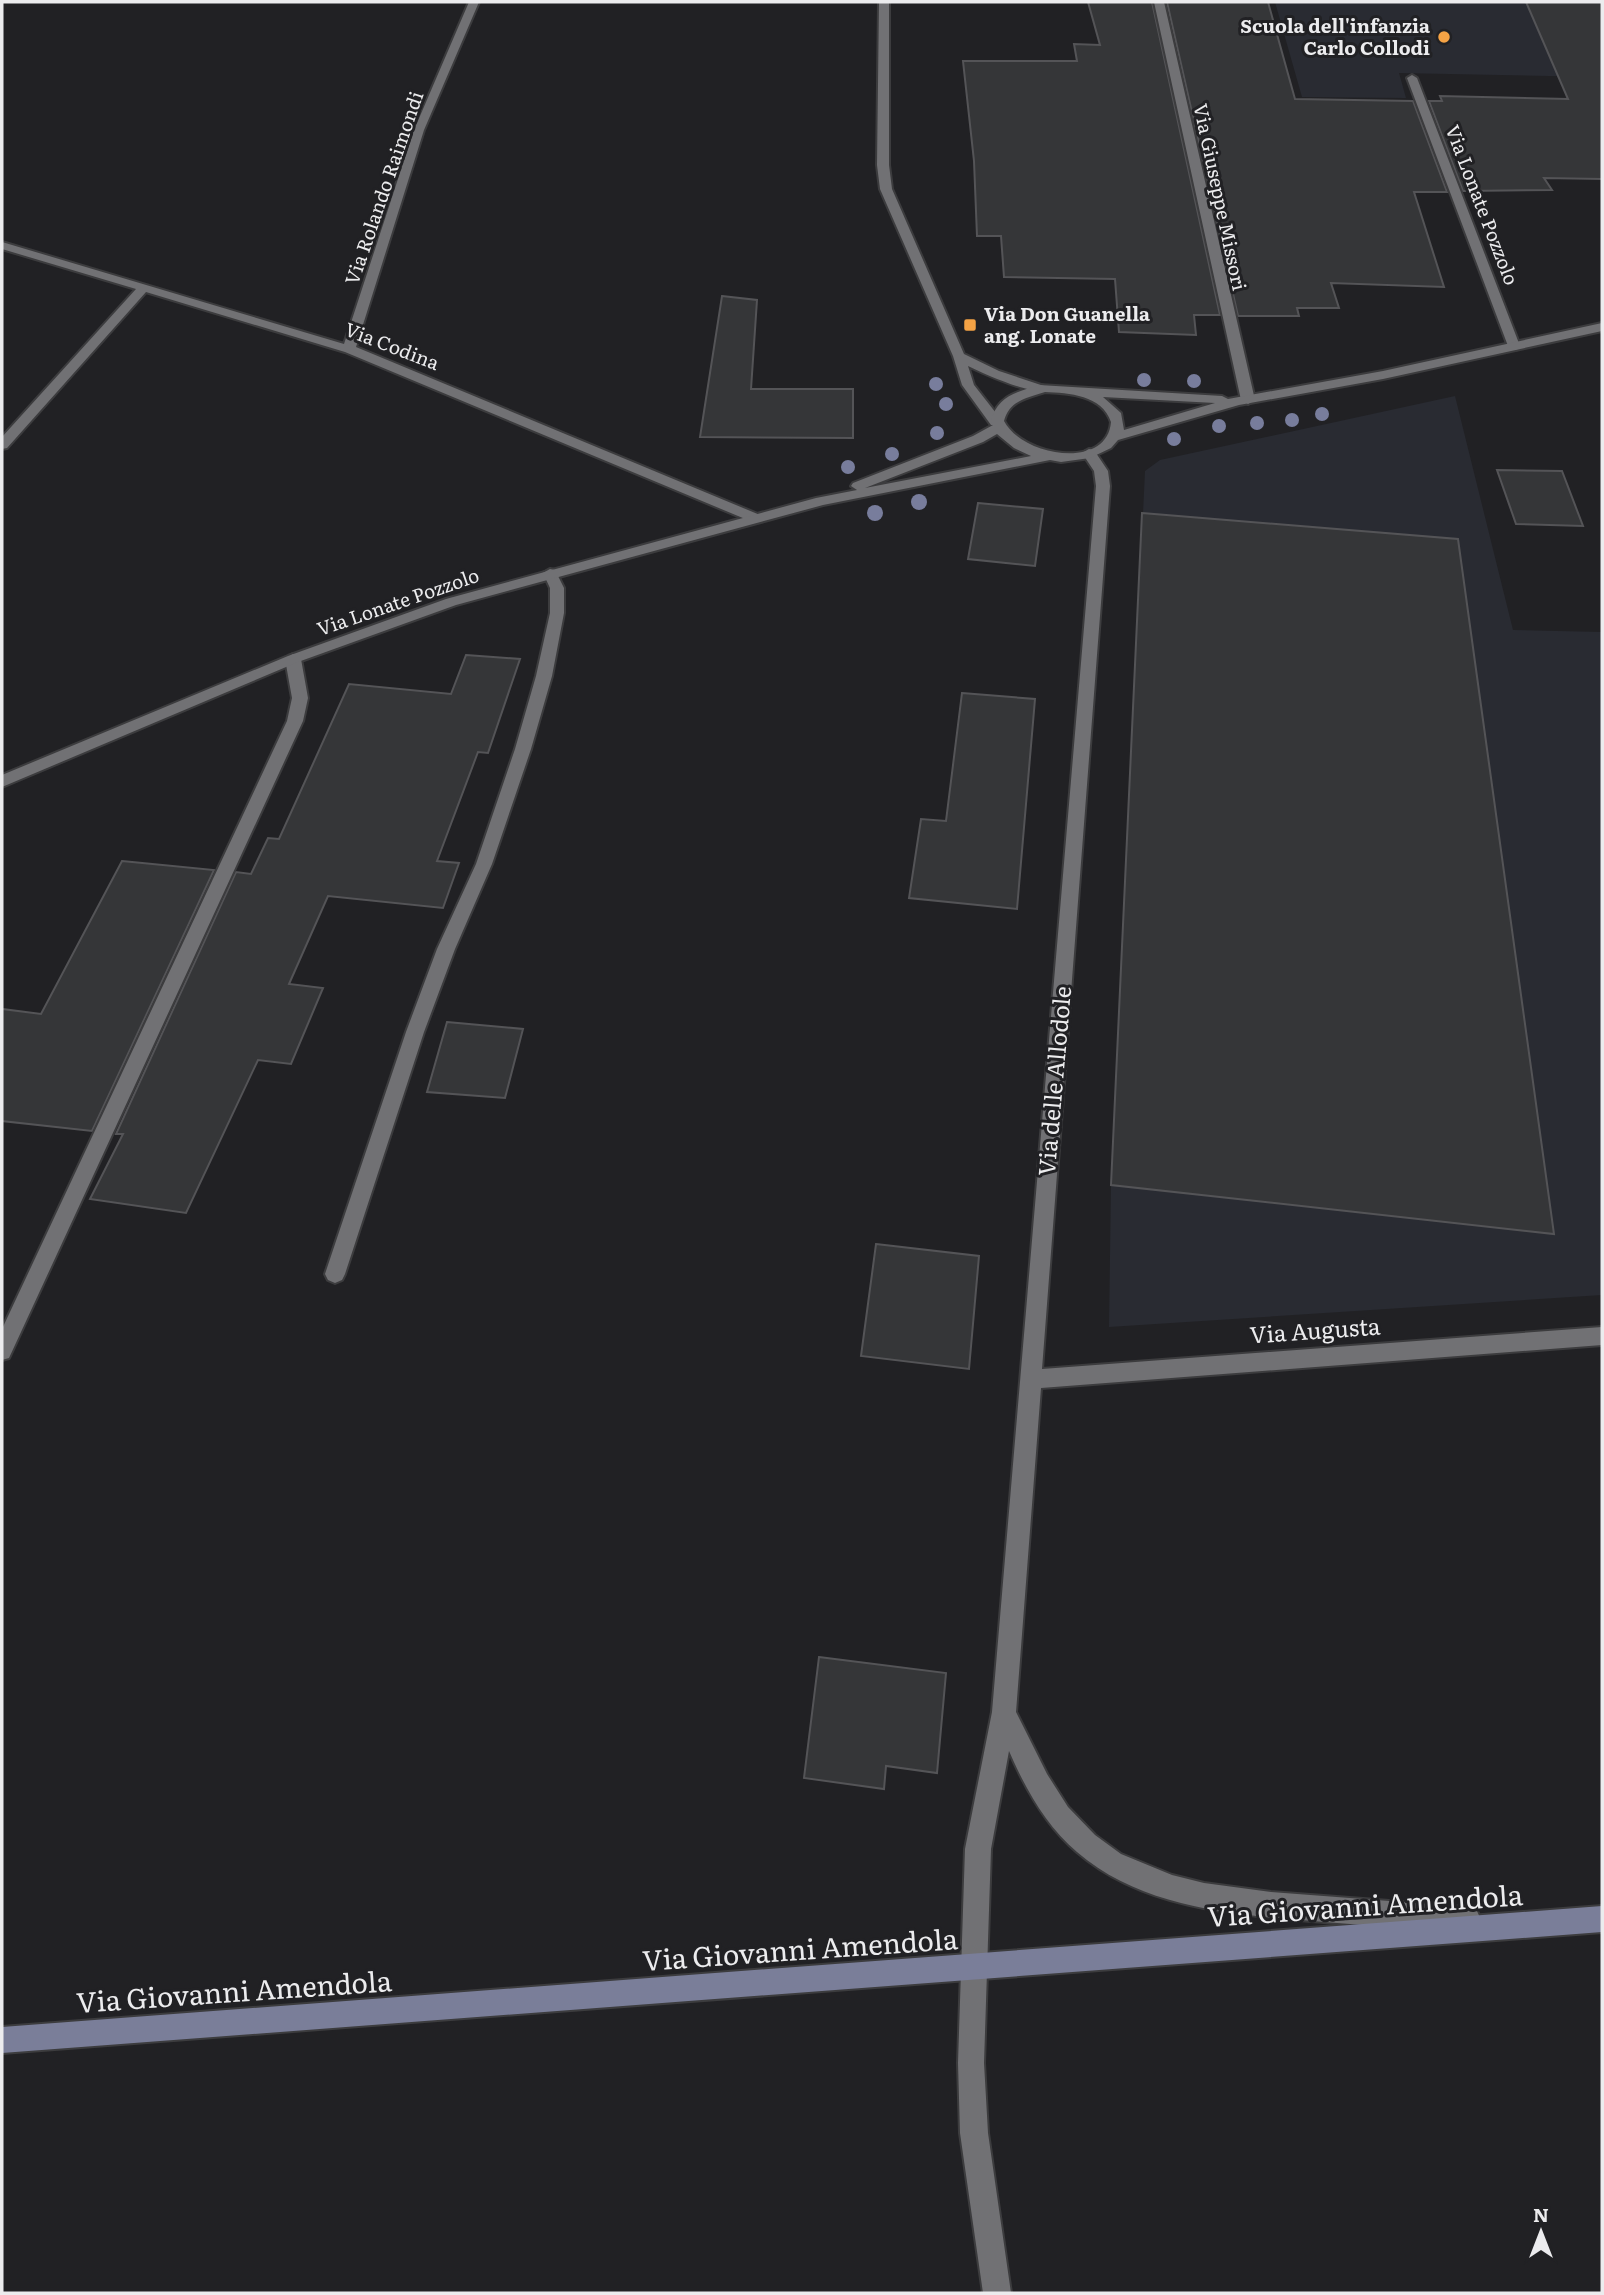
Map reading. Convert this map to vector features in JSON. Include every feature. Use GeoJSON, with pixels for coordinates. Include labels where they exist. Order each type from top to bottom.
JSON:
{"type":"FeatureCollection","features":[{"type":"Feature","properties":{"kind":"main road","name":"Via Giovanni Amendola"},"geometry":{"type":"LineString","coordinates":[[2,2040],[1602,1919]]}},
{"type":"Feature","properties":{"kind":"street","name":"Via Rolando Raimondi"},"geometry":{"type":"LineString","coordinates":[[349,349],[419,130],[474,2]]}},
{"type":"Feature","properties":{"kind":"street"},"geometry":{"type":"LineString","coordinates":[[884,2],[883,165],[886,189],[959,356],[968,385],[1012,444],[1029,452],[1066,457],[1089,453],[1108,445],[1119,427],[1116,416],[1107,405],[1076,391]]}},
{"type":"Feature","properties":{"kind":"street","name":"Via Giuseppe Missori"},"geometry":{"type":"LineString","coordinates":[[1159,2],[1242,401]]}},
{"type":"Feature","properties":{"kind":"street","name":"Via Lonate Pozzolo"},"geometry":{"type":"LineString","coordinates":[[1412,78],[1514,346]]}},
{"type":"Feature","properties":{"kind":"street","name":"Via Codina"},"geometry":{"type":"LineString","coordinates":[[2,245],[349,349],[755,518]]}},
{"type":"Feature","properties":{"kind":"street"},"geometry":{"type":"LineString","coordinates":[[2,444],[142,289]]}},
{"type":"Feature","properties":{"kind":"street"},"geometry":{"type":"LineString","coordinates":[[1115,437],[1242,401],[1383,375],[1602,327]]}},
{"type":"Feature","properties":{"kind":"street"},"geometry":{"type":"LineString","coordinates":[[959,356],[994,374],[1044,388],[1242,401]]}},
{"type":"Feature","properties":{"kind":"street"},"geometry":{"type":"LineString","coordinates":[[998,425],[998,411],[1007,401],[1044,388]]}},
{"type":"Feature","properties":{"kind":"street"},"geometry":{"type":"LineString","coordinates":[[821,501],[978,439],[998,425]]}},
{"type":"Feature","properties":{"kind":"street","name":"Via delle Allodole"},"geometry":{"type":"LineString","coordinates":[[998,2293],[974,2133],[971,2063],[978,1849],[1004,1712],[1032,1379],[1103,486],[1101,471],[1089,453]]}},
{"type":"Feature","properties":{"kind":"street"},"geometry":{"type":"LineString","coordinates":[[821,501],[1049,456]]}},
{"type":"Feature","properties":{"kind":"street","name":"Via Lonate Pozzolo"},"geometry":{"type":"LineString","coordinates":[[2,781],[293,659],[416,614],[550,573],[821,501]]}},
{"type":"Feature","properties":{"kind":"street"},"geometry":{"type":"LineString","coordinates":[[335,1273],[415,1032],[446,949],[484,864],[523,749],[544,676],[557,613],[557,588],[550,573]]}},
{"type":"Feature","properties":{"kind":"street"},"geometry":{"type":"LineString","coordinates":[[2,1350],[295,721],[300,698],[293,659]]}},
{"type":"Feature","properties":{"kind":"street","name":"Via Augusta"},"geometry":{"type":"LineString","coordinates":[[1032,1379],[1602,1336]]}},
{"type":"Feature","properties":{"kind":"street","name":"Via delle Allodole"},"geometry":{"type":"LineString","coordinates":[[1004,1712],[1034,1776],[1065,1822],[1086,1844],[1112,1863],[1144,1877],[1187,1892],[1270,1905],[1532,1925]]}},
{"type":"Feature","properties":{"kind":"shaded area","name":"Scuola dell'infanzia Carlo Collodi"},"geometry":{"type":"Polygon","coordinates":[[[1275,2],[1602,2],[1602,77],[1399,73],[1406,98],[1302,97],[1275,2]]]}},
{"type":"Feature","properties":{"kind":"shaded area"},"geometry":{"type":"Polygon","coordinates":[[[1455,396],[1513,630],[1602,632],[1602,1295],[1109,1327],[1111,1185],[1145,471],[1160,460],[1455,396]]]}},
{"type":"Feature","properties":{"kind":"building"},"geometry":{"type":"Polygon","coordinates":[[[1088,2],[1152,2],[1220,315],[1194,315],[1196,335],[1119,332],[1115,279],[1004,277],[1001,236],[977,236],[974,161],[963,61],[1077,61],[1074,44],[1100,45],[1088,2]]]}},
{"type":"Feature","properties":{"kind":"building"},"geometry":{"type":"Polygon","coordinates":[[[1167,2],[1268,2],[1295,99],[1413,101],[1447,192],[1414,192],[1444,287],[1331,283],[1339,308],[1297,308],[1299,316],[1238,316],[1167,2]]]}},
{"type":"Feature","properties":{"kind":"building"},"geometry":{"type":"Polygon","coordinates":[[[1526,2],[1602,2],[1602,179],[1544,178],[1552,190],[1463,191],[1429,101],[1442,101],[1440,96],[1568,99],[1526,2]]]}},
{"type":"Feature","properties":{"kind":"building"},"geometry":{"type":"Polygon","coordinates":[[[722,296],[757,300],[751,389],[853,389],[853,438],[700,437],[722,296]]]}},
{"type":"Feature","properties":{"kind":"building"},"geometry":{"type":"Polygon","coordinates":[[[1497,470],[1562,471],[1583,526],[1516,524],[1497,470]]]}},
{"type":"Feature","properties":{"kind":"building"},"geometry":{"type":"Polygon","coordinates":[[[978,503],[1043,509],[1035,566],[968,559],[978,503]]]}},
{"type":"Feature","properties":{"kind":"building"},"geometry":{"type":"Polygon","coordinates":[[[1142,513],[1458,539],[1554,1234],[1111,1185],[1142,513]]]}},
{"type":"Feature","properties":{"kind":"building"},"geometry":{"type":"Polygon","coordinates":[[[466,655],[520,659],[488,753],[478,752],[437,861],[459,863],[443,908],[328,896],[289,984],[323,988],[291,1064],[258,1060],[186,1213],[90,1199],[123,1134],[116,1134],[236,872],[251,874],[268,838],[279,839],[349,684],[451,694],[466,655]]]}},
{"type":"Feature","properties":{"kind":"building"},"geometry":{"type":"Polygon","coordinates":[[[962,693],[1035,699],[1017,909],[909,898],[921,819],[946,821],[962,693]]]}},
{"type":"Feature","properties":{"kind":"building"},"geometry":{"type":"Polygon","coordinates":[[[122,861],[214,870],[92,1131],[2,1121],[2,1009],[41,1014],[122,861]]]}},
{"type":"Feature","properties":{"kind":"building"},"geometry":{"type":"Polygon","coordinates":[[[447,1022],[523,1029],[505,1098],[427,1092],[447,1022]]]}},
{"type":"Feature","properties":{"kind":"building"},"geometry":{"type":"Polygon","coordinates":[[[876,1244],[979,1256],[969,1369],[861,1356],[876,1244]]]}},
{"type":"Feature","properties":{"kind":"building"},"geometry":{"type":"Polygon","coordinates":[[[819,1657],[946,1673],[937,1773],[886,1766],[884,1789],[804,1778],[819,1657]]]}},
{"type":"Feature","properties":{"kind":"place","name":"Scuola dell'infanzia Carlo Collodi"},"geometry":{"type":"Point","coordinates":[1444,37]}},
{"type":"Feature","properties":{"kind":"place","name":"Via Don Guanella ang. Lonate"},"geometry":{"type":"Point","coordinates":[970,325]}}]}
